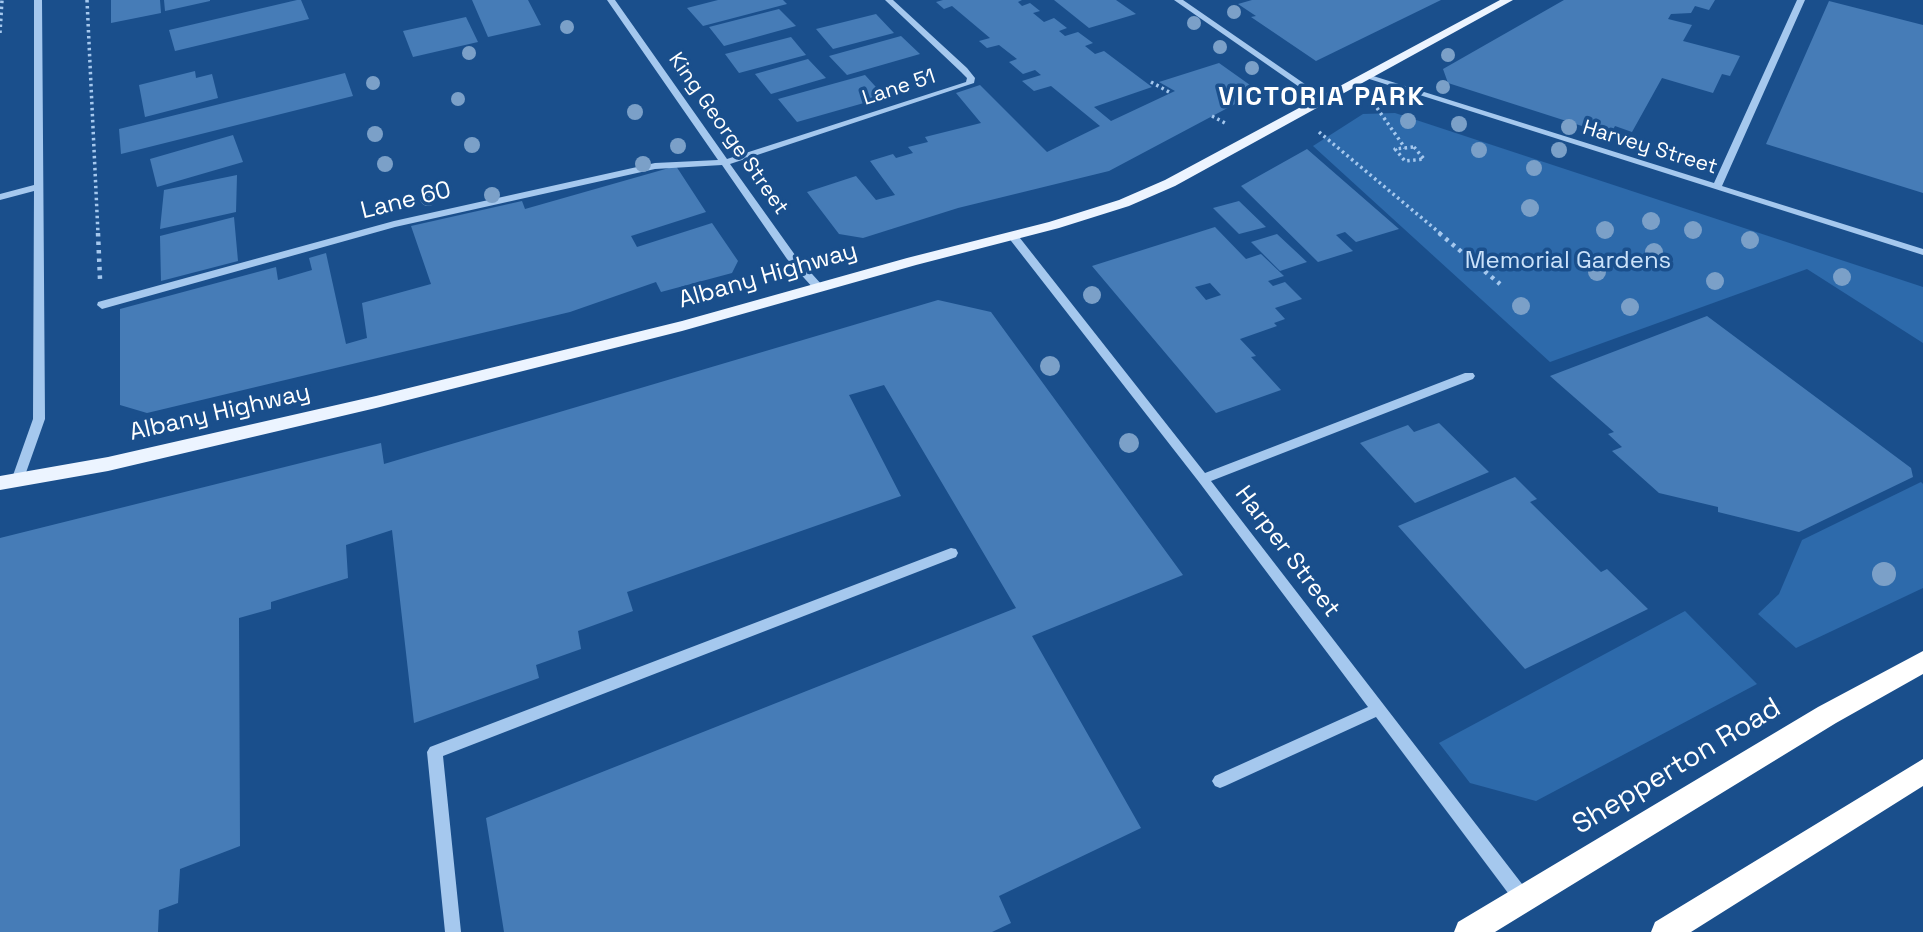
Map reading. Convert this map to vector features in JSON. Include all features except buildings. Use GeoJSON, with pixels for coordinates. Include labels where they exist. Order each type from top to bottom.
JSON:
{"type":"FeatureCollection","features":[{"type":"Feature","properties":{"kind":"highway","name":"Shepperton Road"},"geometry":{"type":"LineString","coordinates":[[1468,932],[1826,715],[1923,662]]}},
{"type":"Feature","properties":{"kind":"highway"},"geometry":{"type":"LineString","coordinates":[[1665,932],[1923,771]]}},
{"type":"Feature","properties":{"kind":"main road","name":"Albany Highway"},"geometry":{"type":"LineString","coordinates":[[8,482],[108,464],[376,402],[682,326],[1124,203],[1170,183],[1508,0]]}},
{"type":"Feature","properties":{"kind":"street"},"geometry":{"type":"LineString","coordinates":[[8,482],[39,419],[38,0]]}},
{"type":"Feature","properties":{"kind":"street","name":"King George Street"},"geometry":{"type":"LineString","coordinates":[[611,0],[791,257],[818,287]]}},
{"type":"Feature","properties":{"kind":"street","name":"Lane 51"},"geometry":{"type":"LineString","coordinates":[[726,162],[970,83],[971,78],[964,70],[889,0]]}},
{"type":"Feature","properties":{"kind":"street"},"geometry":{"type":"LineString","coordinates":[[1178,0],[1324,100]]}},
{"type":"Feature","properties":{"kind":"street"},"geometry":{"type":"LineString","coordinates":[[1717,187],[1801,0]]}},
{"type":"Feature","properties":{"kind":"street","name":"Harvey Street"},"geometry":{"type":"LineString","coordinates":[[1367,78],[1923,252]]}},
{"type":"Feature","properties":{"kind":"street","name":"Lane 60"},"geometry":{"type":"LineString","coordinates":[[102,305],[394,224],[655,166],[726,162]]}},
{"type":"Feature","properties":{"kind":"street"},"geometry":{"type":"LineString","coordinates":[[0,197],[38,187]]}},
{"type":"Feature","properties":{"kind":"street","name":"Harper Street"},"geometry":{"type":"LineString","coordinates":[[1012,235],[1203,479],[1523,899]]}},
{"type":"Feature","properties":{"kind":"street"},"geometry":{"type":"LineString","coordinates":[[1203,479],[1469,376]]}},
{"type":"Feature","properties":{"kind":"street"},"geometry":{"type":"LineString","coordinates":[[453,932],[436,752],[951,553]]}},
{"type":"Feature","properties":{"kind":"street"},"geometry":{"type":"LineString","coordinates":[[1220,781],[1378,709]]}},
{"type":"Feature","properties":{"kind":"path"},"geometry":{"type":"LineString","coordinates":[[0,33],[2,0]]}},
{"type":"Feature","properties":{"kind":"path"},"geometry":{"type":"LineString","coordinates":[[87,0],[102,305]]}},
{"type":"Feature","properties":{"kind":"path"},"geometry":{"type":"LineString","coordinates":[[1151,82],[1171,93]]}},
{"type":"Feature","properties":{"kind":"path"},"geometry":{"type":"LineString","coordinates":[[1377,108],[1405,148]]}},
{"type":"Feature","properties":{"kind":"path"},"geometry":{"type":"LineString","coordinates":[[1212,116],[1226,124]]}},
{"type":"Feature","properties":{"kind":"path"},"geometry":{"type":"LineString","coordinates":[[1318,131],[1500,284]]}},
{"type":"Feature","properties":{"kind":"path"},"geometry":{"type":"LineString","coordinates":[[1414,147],[1424,159],[1405,161],[1395,149],[1405,148],[1414,147]]}},
{"type":"Feature","properties":{"kind":"green space","name":"Memorial Gardens"},"geometry":{"type":"Polygon","coordinates":[[[1395,113],[1923,287],[1923,343],[1807,269],[1550,362],[1313,146],[1363,114],[1395,113]]]}},
{"type":"Feature","properties":{"kind":"green space"},"geometry":{"type":"Polygon","coordinates":[[[1921,482],[1923,588],[1796,648],[1758,614],[1779,594],[1802,540],[1921,482]]]}},
{"type":"Feature","properties":{"kind":"green space"},"geometry":{"type":"Polygon","coordinates":[[[1685,611],[1757,684],[1536,801],[1470,783],[1439,743],[1685,611]]]}},
{"type":"Feature","properties":{"kind":"district","name":"VICTORIA PARK"},"geometry":{"type":"Point","coordinates":[1322,98]}}]}
